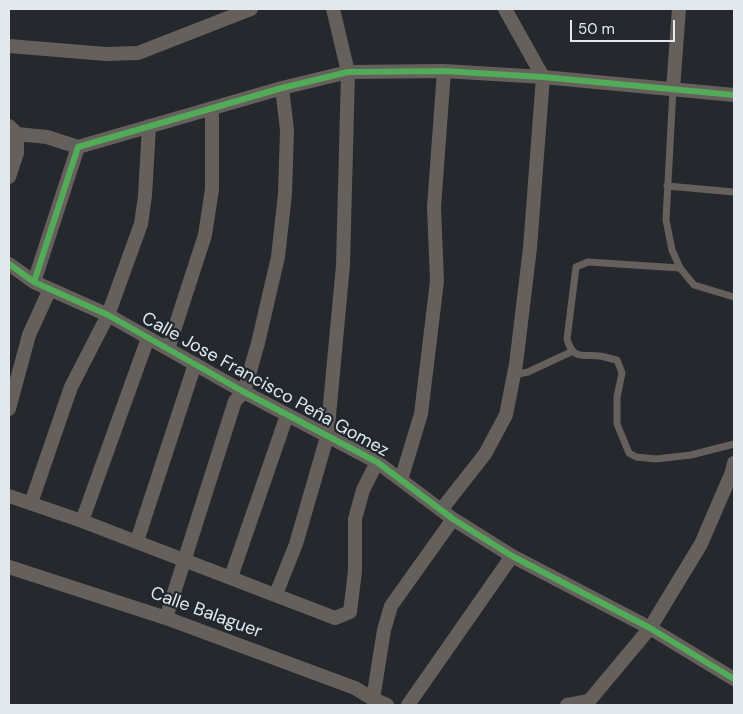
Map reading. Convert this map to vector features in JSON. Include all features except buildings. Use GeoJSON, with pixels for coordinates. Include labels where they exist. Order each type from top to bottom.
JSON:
{"type":"FeatureCollection","features":[{"type":"Feature","properties":{"kind":"street"},"geometry":{"type":"LineString","coordinates":[[9,46],[106,54],[138,53],[251,9]]}},
{"type":"Feature","properties":{"kind":"street"},"geometry":{"type":"LineString","coordinates":[[276,594],[296,544],[327,437],[343,265],[348,72],[333,9]]}},
{"type":"Feature","properties":{"kind":"street"},"geometry":{"type":"LineString","coordinates":[[441,510],[485,454],[506,415],[514,375],[530,248],[543,77],[505,9]]}},
{"type":"Feature","properties":{"kind":"street"},"geometry":{"type":"LineString","coordinates":[[673,89],[679,9]]}},
{"type":"Feature","properties":{"kind":"street"},"geometry":{"type":"LineString","coordinates":[[401,480],[421,414],[437,280],[434,207],[444,71]]}},
{"type":"Feature","properties":{"kind":"street"},"geometry":{"type":"LineString","coordinates":[[9,177],[18,153],[13,130],[47,137],[78,147],[282,88],[348,72],[444,71],[543,77],[734,95]]}},
{"type":"Feature","properties":{"kind":"street"},"geometry":{"type":"LineString","coordinates":[[166,618],[235,402],[244,392],[258,343],[278,257],[285,194],[287,130],[282,88]]}},
{"type":"Feature","properties":{"kind":"street"},"geometry":{"type":"LineString","coordinates":[[168,349],[205,235],[212,189],[212,108]]}},
{"type":"Feature","properties":{"kind":"street"},"geometry":{"type":"LineString","coordinates":[[31,503],[72,387],[108,316],[141,224],[145,196],[149,126]]}},
{"type":"Feature","properties":{"kind":"street"},"geometry":{"type":"LineString","coordinates":[[34,282],[78,147]]}},
{"type":"Feature","properties":{"kind":"street","name":"Calle Jose Francisco Peña Gomez"},"geometry":{"type":"LineString","coordinates":[[9,266],[34,282],[108,316],[244,392],[377,462],[453,520],[512,556],[650,628],[734,679]]}},
{"type":"Feature","properties":{"kind":"street"},"geometry":{"type":"LineString","coordinates":[[9,409],[29,335],[50,289]]}},
{"type":"Feature","properties":{"kind":"street"},"geometry":{"type":"LineString","coordinates":[[82,520],[148,338]]}},
{"type":"Feature","properties":{"kind":"street"},"geometry":{"type":"LineString","coordinates":[[137,541],[195,364]]}},
{"type":"Feature","properties":{"kind":"street"},"geometry":{"type":"LineString","coordinates":[[231,577],[287,415]]}},
{"type":"Feature","properties":{"kind":"street"},"geometry":{"type":"LineString","coordinates":[[9,496],[82,520],[335,618],[350,612],[355,571],[356,519],[364,490],[377,462]]}},
{"type":"Feature","properties":{"kind":"street"},"geometry":{"type":"LineString","coordinates":[[567,705],[592,704],[650,628],[701,544],[732,472],[734,463]]}},
{"type":"Feature","properties":{"kind":"street"},"geometry":{"type":"LineString","coordinates":[[374,702],[384,630],[391,606],[453,520]]}},
{"type":"Feature","properties":{"kind":"street"},"geometry":{"type":"LineString","coordinates":[[408,705],[512,556]]}},
{"type":"Feature","properties":{"kind":"street","name":"Calle Balaguer"},"geometry":{"type":"LineString","coordinates":[[9,567],[166,618],[355,688],[374,702],[386,705]]}},
{"type":"Feature","properties":{"kind":"lane"},"geometry":{"type":"LineString","coordinates":[[673,89],[666,220],[672,250],[680,268],[694,285],[734,297]]}},
{"type":"Feature","properties":{"kind":"lane"},"geometry":{"type":"LineString","coordinates":[[667,186],[734,192]]}},
{"type":"Feature","properties":{"kind":"lane"},"geometry":{"type":"LineString","coordinates":[[680,268],[588,262],[576,266],[567,339],[573,352],[584,357],[598,356],[616,360],[622,373],[617,397],[617,424],[629,453],[636,457],[656,459],[690,455],[734,444]]}},
{"type":"Feature","properties":{"kind":"lane"},"geometry":{"type":"LineString","coordinates":[[514,375],[528,372],[573,352]]}},
{"type":"Feature","properties":{"kind":"cycle path"},"geometry":{"type":"LineString","coordinates":[[34,282],[78,147],[282,88],[348,72],[444,71],[543,77],[734,95]]}},
{"type":"Feature","properties":{"kind":"cycle path"},"geometry":{"type":"LineString","coordinates":[[9,264],[34,282],[108,315],[244,392],[377,462],[453,519],[512,556],[650,628],[734,679]]}}]}
